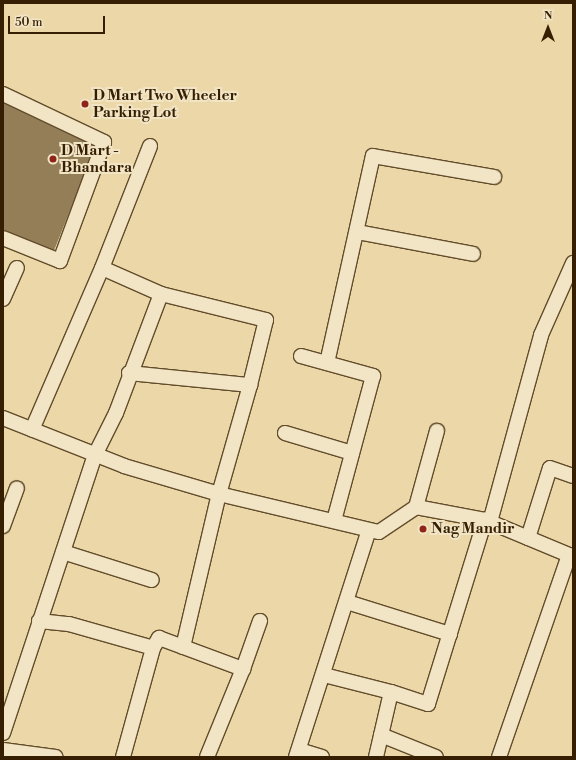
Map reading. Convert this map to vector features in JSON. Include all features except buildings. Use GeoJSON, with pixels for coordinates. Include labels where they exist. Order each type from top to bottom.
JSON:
{"type":"FeatureCollection","features":[{"type":"Feature","properties":{"kind":"street"},"geometry":{"type":"LineString","coordinates":[[3,94],[104,142],[60,261],[3,238]]}},
{"type":"Feature","properties":{"kind":"street"},"geometry":{"type":"LineString","coordinates":[[32,430],[102,268],[150,146]]}},
{"type":"Feature","properties":{"kind":"street"},"geometry":{"type":"LineString","coordinates":[[327,363],[373,156],[494,177]]}},
{"type":"Feature","properties":{"kind":"street"},"geometry":{"type":"LineString","coordinates":[[357,232],[473,254]]}},
{"type":"Feature","properties":{"kind":"street"},"geometry":{"type":"LineString","coordinates":[[324,675],[391,692],[428,704],[487,521],[541,335],[573,263]]}},
{"type":"Feature","properties":{"kind":"street"},"geometry":{"type":"LineString","coordinates":[[3,299],[17,268]]}},
{"type":"Feature","properties":{"kind":"street"},"geometry":{"type":"LineString","coordinates":[[102,268],[161,294],[266,320],[250,385],[219,494],[183,647]]}},
{"type":"Feature","properties":{"kind":"street"},"geometry":{"type":"LineString","coordinates":[[3,733],[39,621],[96,455],[116,413],[129,373],[161,294]]}},
{"type":"Feature","properties":{"kind":"street"},"geometry":{"type":"LineString","coordinates":[[301,356],[373,376],[334,521]]}},
{"type":"Feature","properties":{"kind":"street"},"geometry":{"type":"LineString","coordinates":[[129,373],[250,385]]}},
{"type":"Feature","properties":{"kind":"street"},"geometry":{"type":"LineString","coordinates":[[3,418],[124,466],[219,494],[379,532],[416,507],[437,431]]}},
{"type":"Feature","properties":{"kind":"street"},"geometry":{"type":"LineString","coordinates":[[285,433],[352,453]]}},
{"type":"Feature","properties":{"kind":"street"},"geometry":{"type":"LineString","coordinates":[[528,538],[550,468],[573,476]]}},
{"type":"Feature","properties":{"kind":"street"},"geometry":{"type":"LineString","coordinates":[[3,526],[17,488]]}},
{"type":"Feature","properties":{"kind":"street"},"geometry":{"type":"LineString","coordinates":[[416,507],[487,521],[571,556],[499,757]]}},
{"type":"Feature","properties":{"kind":"street"},"geometry":{"type":"LineString","coordinates":[[322,757],[298,754],[369,530]]}},
{"type":"Feature","properties":{"kind":"street"},"geometry":{"type":"LineString","coordinates":[[63,552],[152,580]]}},
{"type":"Feature","properties":{"kind":"street"},"geometry":{"type":"LineString","coordinates":[[347,602],[450,634]]}},
{"type":"Feature","properties":{"kind":"street"},"geometry":{"type":"LineString","coordinates":[[39,621],[69,624],[153,648]]}},
{"type":"Feature","properties":{"kind":"street"},"geometry":{"type":"LineString","coordinates":[[207,757],[243,669],[260,621]]}},
{"type":"Feature","properties":{"kind":"street"},"geometry":{"type":"LineString","coordinates":[[123,757],[153,648],[159,638],[243,669]]}},
{"type":"Feature","properties":{"kind":"street"},"geometry":{"type":"LineString","coordinates":[[376,757],[391,692]]}},
{"type":"Feature","properties":{"kind":"street"},"geometry":{"type":"LineString","coordinates":[[381,734],[436,757]]}},
{"type":"Feature","properties":{"kind":"street"},"geometry":{"type":"LineString","coordinates":[[3,750],[56,757]]}},
{"type":"Feature","properties":{"kind":"place","name":"D Mart Two Wheeler Parking Lot"},"geometry":{"type":"Point","coordinates":[85,104]}},
{"type":"Feature","properties":{"kind":"place","name":"D Mart - Bhandara"},"geometry":{"type":"Point","coordinates":[53,159]}},
{"type":"Feature","properties":{"kind":"place","name":"Nag Mandir"},"geometry":{"type":"Point","coordinates":[423,529]}}]}
